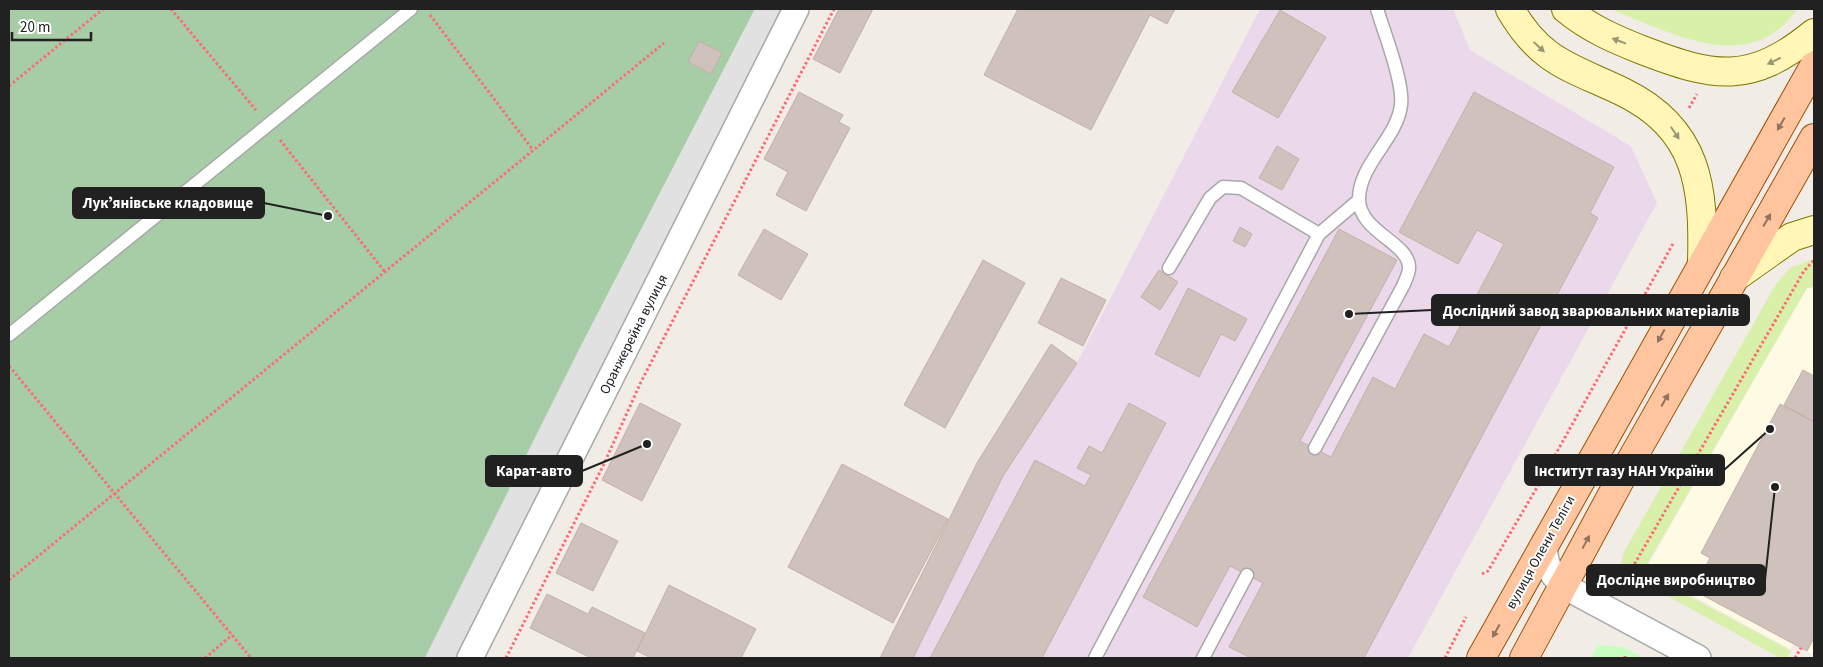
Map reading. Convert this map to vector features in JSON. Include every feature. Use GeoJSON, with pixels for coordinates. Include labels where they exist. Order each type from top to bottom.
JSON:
{"type":"FeatureCollection","features":[{"type":"Feature","properties":{"kind":"main road"},"geometry":{"type":"LineString","coordinates":[[1510,9],[1536,45],[1555,61],[1642,102],[1659,114],[1671,126],[1686,150],[1696,173],[1701,194],[1702,263]]}},
{"type":"Feature","properties":{"kind":"main road"},"geometry":{"type":"LineString","coordinates":[[1566,9],[1580,21],[1605,35],[1679,64],[1716,73],[1740,72],[1764,66],[1791,52],[1814,34]]}},
{"type":"Feature","properties":{"kind":"main road","name":"вулиця Олени Теліги"},"geometry":{"type":"LineString","coordinates":[[1481,658],[1814,66]]}},
{"type":"Feature","properties":{"kind":"main road"},"geometry":{"type":"LineString","coordinates":[[1524,658],[1562,585],[1814,138]]}},
{"type":"Feature","properties":{"kind":"main road"},"geometry":{"type":"LineString","coordinates":[[1734,278],[1792,236],[1814,230]]}},
{"type":"Feature","properties":{"kind":"street","name":"Оранжерейна вулиця"},"geometry":{"type":"LineString","coordinates":[[470,658],[796,9]]}},
{"type":"Feature","properties":{"kind":"street"},"geometry":{"type":"LineString","coordinates":[[1545,542],[1543,558],[1553,575],[1562,585],[1698,658]]}},
{"type":"Feature","properties":{"kind":"lane"},"geometry":{"type":"LineString","coordinates":[[9,335],[411,9]]}},
{"type":"Feature","properties":{"kind":"lane"},"geometry":{"type":"LineString","coordinates":[[1315,448],[1403,286],[1409,268],[1405,254],[1379,234],[1364,217],[1359,200],[1365,178],[1399,115],[1402,104],[1400,86],[1377,9]]}},
{"type":"Feature","properties":{"kind":"lane"},"geometry":{"type":"LineString","coordinates":[[1169,268],[1210,198],[1223,187],[1241,188],[1319,234]]}},
{"type":"Feature","properties":{"kind":"lane"},"geometry":{"type":"LineString","coordinates":[[1097,657],[1319,234],[1359,200]]}},
{"type":"Feature","properties":{"kind":"lane"},"geometry":{"type":"LineString","coordinates":[[1203,658],[1247,575]]}},
{"type":"Feature","properties":{"kind":"path"},"geometry":{"type":"LineString","coordinates":[[9,86],[103,9]]}},
{"type":"Feature","properties":{"kind":"path"},"geometry":{"type":"LineString","coordinates":[[425,9],[533,150]]}},
{"type":"Feature","properties":{"kind":"path"},"geometry":{"type":"LineString","coordinates":[[506,658],[603,466],[641,382],[834,9]]}},
{"type":"Feature","properties":{"kind":"path"},"geometry":{"type":"LineString","coordinates":[[9,580],[664,43]]}},
{"type":"Feature","properties":{"kind":"path"},"geometry":{"type":"LineString","coordinates":[[1671,126],[1685,116],[1696,97],[1704,70]]}},
{"type":"Feature","properties":{"kind":"path"},"geometry":{"type":"LineString","coordinates":[[1482,574],[1488,571],[1539,484],[1675,240]]}},
{"type":"Feature","properties":{"kind":"path"},"geometry":{"type":"LineString","coordinates":[[1627,577],[1804,271],[1814,260]]}},
{"type":"Feature","properties":{"kind":"path"},"geometry":{"type":"LineString","coordinates":[[9,366],[252,658]]}},
{"type":"Feature","properties":{"kind":"path"},"geometry":{"type":"LineString","coordinates":[[1444,658],[1466,617]]}},
{"type":"Feature","properties":{"kind":"path"},"geometry":{"type":"LineString","coordinates":[[205,658],[232,636]]}},
{"type":"Feature","properties":{"kind":"path"},"geometry":{"type":"LineString","coordinates":[[1795,658],[1801,648]]}},
{"type":"Feature","properties":{"kind":"shaded area"},"geometry":{"type":"Polygon","coordinates":[[[755,9],[796,9],[470,658],[425,658],[580,348],[755,9]]]}},
{"type":"Feature","properties":{"kind":"shaded area"},"geometry":{"type":"Polygon","coordinates":[[[1260,9],[1453,9],[1470,50],[1631,146],[1657,203],[1408,658],[913,658],[1003,476],[1077,363],[1260,9]]]}},
{"type":"Feature","properties":{"kind":"shaded area"},"geometry":{"type":"Polygon","coordinates":[[[1814,287],[1814,656],[1794,643],[1790,649],[1645,570],[1807,288],[1814,287]]]}},
{"type":"Feature","properties":{"kind":"green space"},"geometry":{"type":"Polygon","coordinates":[[[9,9],[755,9],[580,348],[425,658],[9,658],[9,9]]]}},
{"type":"Feature","properties":{"kind":"green space"},"geometry":{"type":"Polygon","coordinates":[[[1610,9],[1797,9],[1778,30],[1757,41],[1733,45],[1708,44],[1683,37],[1610,9]]]}},
{"type":"Feature","properties":{"kind":"green space"},"geometry":{"type":"Polygon","coordinates":[[[1811,260],[1814,264],[1814,287],[1807,288],[1643,571],[1791,651],[1787,658],[1780,658],[1624,572],[1621,563],[1624,552],[1776,284],[1790,268],[1811,260]]]}},
{"type":"Feature","properties":{"kind":"green space"},"geometry":{"type":"Polygon","coordinates":[[[1598,645],[1623,647],[1644,658],[1591,658],[1598,645]]]}},
{"type":"Feature","properties":{"kind":"building"},"geometry":{"type":"Polygon","coordinates":[[[839,9],[873,9],[840,73],[813,59],[839,9]]]}},
{"type":"Feature","properties":{"kind":"building"},"geometry":{"type":"Polygon","coordinates":[[[1018,9],[1175,9],[1167,24],[1150,15],[1091,130],[984,75],[1018,9]]]}},
{"type":"Feature","properties":{"kind":"building"},"geometry":{"type":"Polygon","coordinates":[[[1280,10],[1326,37],[1278,118],[1232,92],[1280,10]]]}},
{"type":"Feature","properties":{"kind":"building"},"geometry":{"type":"Polygon","coordinates":[[[699,41],[722,53],[711,74],[688,62],[699,41]]]}},
{"type":"Feature","properties":{"kind":"building"},"geometry":{"type":"Polygon","coordinates":[[[799,92],[843,115],[839,122],[850,128],[806,211],[776,195],[788,172],[764,159],[799,92]]]}},
{"type":"Feature","properties":{"kind":"building"},"geometry":{"type":"Polygon","coordinates":[[[1474,92],[1614,167],[1590,213],[1598,218],[1364,658],[1251,658],[1229,647],[1263,583],[1230,566],[1197,627],[1143,597],[1339,229],[1397,260],[1300,441],[1331,457],[1373,377],[1395,389],[1424,334],[1449,347],[1504,244],[1477,230],[1458,264],[1399,232],[1474,92]]]}},
{"type":"Feature","properties":{"kind":"building"},"geometry":{"type":"Polygon","coordinates":[[[1277,146],[1299,159],[1282,190],[1259,178],[1277,146]]]}},
{"type":"Feature","properties":{"kind":"building"},"geometry":{"type":"Polygon","coordinates":[[[1240,227],[1252,234],[1245,247],[1233,241],[1240,227]]]}},
{"type":"Feature","properties":{"kind":"building"},"geometry":{"type":"Polygon","coordinates":[[[764,229],[808,254],[781,300],[738,275],[764,229]]]}},
{"type":"Feature","properties":{"kind":"building"},"geometry":{"type":"Polygon","coordinates":[[[983,260],[1025,283],[945,428],[904,405],[983,260]]]}},
{"type":"Feature","properties":{"kind":"building"},"geometry":{"type":"Polygon","coordinates":[[[1159,270],[1178,282],[1160,310],[1141,297],[1159,270]]]}},
{"type":"Feature","properties":{"kind":"building"},"geometry":{"type":"Polygon","coordinates":[[[1061,278],[1106,300],[1083,346],[1038,323],[1061,278]]]}},
{"type":"Feature","properties":{"kind":"building"},"geometry":{"type":"Polygon","coordinates":[[[1188,288],[1247,319],[1235,341],[1221,334],[1199,377],[1155,354],[1188,288]]]}},
{"type":"Feature","properties":{"kind":"building"},"geometry":{"type":"Polygon","coordinates":[[[1051,344],[1077,363],[1003,476],[913,658],[880,658],[977,463],[1051,344]]]}},
{"type":"Feature","properties":{"kind":"building"},"geometry":{"type":"Polygon","coordinates":[[[1803,370],[1814,376],[1814,422],[1784,405],[1803,370]]]}},
{"type":"Feature","properties":{"kind":"building"},"geometry":{"type":"Polygon","coordinates":[[[640,403],[681,424],[642,501],[602,480],[640,403]]]}},
{"type":"Feature","properties":{"kind":"building"},"geometry":{"type":"Polygon","coordinates":[[[1129,403],[1166,423],[1042,658],[930,658],[1035,460],[1085,486],[1091,475],[1077,468],[1089,446],[1102,453],[1129,403]]]}},
{"type":"Feature","properties":{"kind":"building"},"geometry":{"type":"Polygon","coordinates":[[[1780,404],[1814,422],[1814,638],[1807,651],[1693,590],[1710,558],[1701,553],[1780,404]]]}},
{"type":"Feature","properties":{"kind":"building"},"geometry":{"type":"Polygon","coordinates":[[[842,464],[948,519],[893,623],[788,567],[842,464]]]}},
{"type":"Feature","properties":{"kind":"building"},"geometry":{"type":"Polygon","coordinates":[[[581,523],[618,541],[593,591],[556,573],[581,523]]]}},
{"type":"Feature","properties":{"kind":"building"},"geometry":{"type":"Polygon","coordinates":[[[669,585],[756,629],[741,658],[651,658],[637,651],[669,585]]]}},
{"type":"Feature","properties":{"kind":"building"},"geometry":{"type":"Polygon","coordinates":[[[547,594],[588,614],[592,607],[645,633],[633,658],[591,658],[530,628],[547,594]]]}},
{"type":"Feature","properties":{"kind":"place","name":"Лукʼянівське кладовище"},"geometry":{"type":"Point","coordinates":[328,216]}},
{"type":"Feature","properties":{"kind":"place","name":"Дослідний завод зварювальних матеріалів"},"geometry":{"type":"Point","coordinates":[1349,314]}},
{"type":"Feature","properties":{"kind":"place","name":"Інститут газу НАН України"},"geometry":{"type":"Point","coordinates":[1770,429]}},
{"type":"Feature","properties":{"kind":"place","name":"Карат-авто"},"geometry":{"type":"Point","coordinates":[647,444]}},
{"type":"Feature","properties":{"kind":"place","name":"Дослідне виробництво"},"geometry":{"type":"Point","coordinates":[1775,487]}}]}
